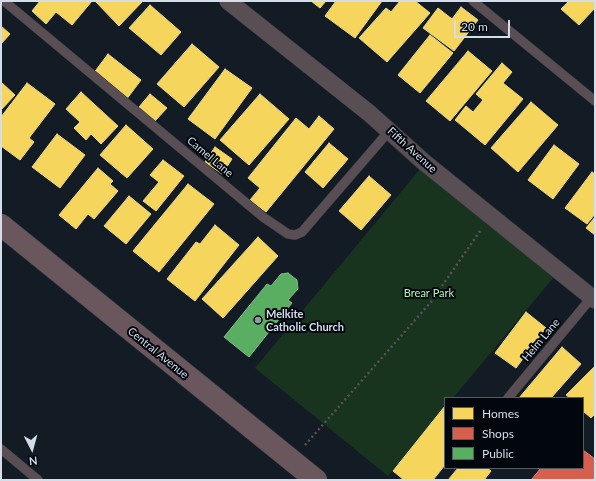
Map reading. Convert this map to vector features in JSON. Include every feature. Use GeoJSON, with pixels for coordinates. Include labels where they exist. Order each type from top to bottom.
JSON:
{"type":"FeatureCollection","features":[{"type":"Feature","properties":{"kind":"main road","name":"Central Avenue"},"geometry":{"type":"LineString","coordinates":[[1,225],[316,480]]}},
{"type":"Feature","properties":{"kind":"street","name":"Fifth Avenue"},"geometry":{"type":"LineString","coordinates":[[228,1],[390,130],[413,153],[593,298]]}},
{"type":"Feature","properties":{"kind":"lane","name":"Camel Lane"},"geometry":{"type":"LineString","coordinates":[[4,1],[263,217],[288,234],[295,235],[302,232],[390,130]]}},
{"type":"Feature","properties":{"kind":"lane"},"geometry":{"type":"LineString","coordinates":[[473,1],[595,101]]}},
{"type":"Feature","properties":{"kind":"lane","name":"Helm Lane"},"geometry":{"type":"LineString","coordinates":[[509,397],[593,298]]}},
{"type":"Feature","properties":{"kind":"lane"},"geometry":{"type":"LineString","coordinates":[[1,449],[38,480]]}},
{"type":"Feature","properties":{"kind":"path"},"geometry":{"type":"LineString","coordinates":[[291,460],[431,302],[491,216]]}},
{"type":"Feature","properties":{"kind":"green space","name":"Brear Park"},"geometry":{"type":"Polygon","coordinates":[[[425,163],[559,271],[454,397],[444,397],[444,408],[388,476],[255,368],[425,163]]]}},
{"type":"Feature","properties":{"kind":"building: Homes"},"geometry":{"type":"Polygon","coordinates":[[[40,1],[92,1],[72,25],[56,12],[46,24],[32,11],[40,1]]]}},
{"type":"Feature","properties":{"kind":"building: Homes"},"geometry":{"type":"Polygon","coordinates":[[[95,1],[143,1],[119,26],[95,1]]]}},
{"type":"Feature","properties":{"kind":"building: Homes"},"geometry":{"type":"Polygon","coordinates":[[[311,1],[326,1],[320,8],[311,1]]]}},
{"type":"Feature","properties":{"kind":"building: Homes"},"geometry":{"type":"Polygon","coordinates":[[[336,1],[382,1],[355,38],[325,16],[336,1]]]}},
{"type":"Feature","properties":{"kind":"building: Homes"},"geometry":{"type":"Polygon","coordinates":[[[400,1],[415,1],[430,13],[387,62],[359,38],[386,8],[391,12],[400,1]]]}},
{"type":"Feature","properties":{"kind":"building: Homes"},"geometry":{"type":"Polygon","coordinates":[[[569,1],[595,1],[595,8],[579,25],[561,9],[569,1]]]}},
{"type":"Feature","properties":{"kind":"building: Homes"},"geometry":{"type":"Polygon","coordinates":[[[150,5],[181,32],[161,55],[129,28],[150,5]]]}},
{"type":"Feature","properties":{"kind":"building: Homes"},"geometry":{"type":"Polygon","coordinates":[[[461,7],[478,20],[454,51],[423,28],[438,8],[452,19],[461,7]]]}},
{"type":"Feature","properties":{"kind":"building: Homes"},"geometry":{"type":"Polygon","coordinates":[[[1,26],[10,34],[1,44],[1,26]]]}},
{"type":"Feature","properties":{"kind":"building: Homes"},"geometry":{"type":"Polygon","coordinates":[[[430,35],[453,53],[420,93],[398,75],[430,35]]]}},
{"type":"Feature","properties":{"kind":"building: Homes"},"geometry":{"type":"Polygon","coordinates":[[[192,44],[219,67],[184,107],[157,84],[192,44]]]}},
{"type":"Feature","properties":{"kind":"building: Homes"},"geometry":{"type":"Polygon","coordinates":[[[468,51],[492,71],[450,121],[426,101],[468,51]]]}},
{"type":"Feature","properties":{"kind":"building: Homes"},"geometry":{"type":"Polygon","coordinates":[[[108,54],[141,80],[126,100],[93,74],[108,54]]]}},
{"type":"Feature","properties":{"kind":"building: Homes"},"geometry":{"type":"Polygon","coordinates":[[[502,63],[512,72],[503,83],[523,99],[485,145],[455,120],[466,106],[473,112],[483,100],[476,94],[502,63]]]}},
{"type":"Feature","properties":{"kind":"building: Homes"},"geometry":{"type":"Polygon","coordinates":[[[225,69],[252,88],[215,139],[188,119],[225,69]]]}},
{"type":"Feature","properties":{"kind":"building: Homes"},"geometry":{"type":"Polygon","coordinates":[[[1,82],[15,95],[1,110],[1,82]]]}},
{"type":"Feature","properties":{"kind":"building: Homes"},"geometry":{"type":"Polygon","coordinates":[[[27,83],[55,104],[29,138],[34,142],[20,160],[1,146],[1,117],[27,83]]]}},
{"type":"Feature","properties":{"kind":"building: Homes"},"geometry":{"type":"Polygon","coordinates":[[[81,92],[118,126],[101,144],[91,134],[86,140],[74,128],[80,122],[66,109],[81,92]]]}},
{"type":"Feature","properties":{"kind":"building: Homes"},"geometry":{"type":"Polygon","coordinates":[[[150,94],[167,108],[155,121],[139,107],[150,94]]]}},
{"type":"Feature","properties":{"kind":"building: Homes"},"geometry":{"type":"Polygon","coordinates":[[[260,94],[289,119],[249,165],[220,140],[260,94]]]}},
{"type":"Feature","properties":{"kind":"building: Homes"},"geometry":{"type":"Polygon","coordinates":[[[531,102],[558,125],[518,172],[491,148],[531,102]]]}},
{"type":"Feature","properties":{"kind":"building: Homes"},"geometry":{"type":"Polygon","coordinates":[[[319,116],[334,129],[266,212],[250,200],[260,188],[248,178],[296,118],[309,129],[319,116]]]}},
{"type":"Feature","properties":{"kind":"building: Homes"},"geometry":{"type":"Polygon","coordinates":[[[126,125],[153,149],[127,178],[100,155],[126,125]]]}},
{"type":"Feature","properties":{"kind":"building: Homes"},"geometry":{"type":"Polygon","coordinates":[[[57,134],[85,155],[60,188],[32,167],[57,134]]]}},
{"type":"Feature","properties":{"kind":"building: Homes"},"geometry":{"type":"Polygon","coordinates":[[[329,143],[348,159],[323,188],[305,172],[329,143]]]}},
{"type":"Feature","properties":{"kind":"building: Homes"},"geometry":{"type":"Polygon","coordinates":[[[554,145],[579,164],[553,199],[528,180],[554,145]]]}},
{"type":"Feature","properties":{"kind":"building: Homes"},"geometry":{"type":"Polygon","coordinates":[[[215,147],[232,159],[222,174],[205,162],[215,147]]]}},
{"type":"Feature","properties":{"kind":"building: Homes"},"geometry":{"type":"Polygon","coordinates":[[[163,160],[184,176],[156,211],[143,201],[159,182],[150,175],[163,160]]]}},
{"type":"Feature","properties":{"kind":"building: Homes"},"geometry":{"type":"Polygon","coordinates":[[[98,168],[113,181],[110,184],[118,191],[94,219],[88,214],[76,229],[59,215],[98,168]]]}},
{"type":"Feature","properties":{"kind":"building: Homes"},"geometry":{"type":"Polygon","coordinates":[[[592,172],[595,174],[595,214],[587,224],[565,208],[592,172]]]}},
{"type":"Feature","properties":{"kind":"building: Homes"},"geometry":{"type":"Polygon","coordinates":[[[369,176],[391,195],[361,230],[339,211],[369,176]]]}},
{"type":"Feature","properties":{"kind":"building: Homes"},"geometry":{"type":"Polygon","coordinates":[[[188,184],[214,204],[159,272],[133,251],[188,184]]]}},
{"type":"Feature","properties":{"kind":"building: Homes"},"geometry":{"type":"Polygon","coordinates":[[[129,196],[151,214],[126,244],[104,226],[129,196]]]}},
{"type":"Feature","properties":{"kind":"building: Homes"},"geometry":{"type":"Polygon","coordinates":[[[595,217],[595,235],[586,228],[595,217]]]}},
{"type":"Feature","properties":{"kind":"building: Homes"},"geometry":{"type":"Polygon","coordinates":[[[215,225],[239,245],[195,301],[167,279],[196,242],[200,244],[215,225]]]}},
{"type":"Feature","properties":{"kind":"building: Homes"},"geometry":{"type":"Polygon","coordinates":[[[258,237],[278,256],[223,318],[202,299],[258,237]]]}},
{"type":"Feature","properties":{"kind":"building: Homes"},"geometry":{"type":"Polygon","coordinates":[[[526,312],[546,328],[516,368],[495,353],[526,312]]]}},
{"type":"Feature","properties":{"kind":"building: Homes"},"geometry":{"type":"Polygon","coordinates":[[[562,347],[581,364],[552,397],[520,397],[562,347]]]}},
{"type":"Feature","properties":{"kind":"building: Homes"},"geometry":{"type":"Polygon","coordinates":[[[595,366],[595,414],[591,418],[584,412],[584,397],[569,397],[566,395],[595,366]]]}},
{"type":"Feature","properties":{"kind":"building: Homes"},"geometry":{"type":"Polygon","coordinates":[[[444,407],[444,466],[433,480],[404,480],[393,471],[444,407]]]}},
{"type":"Feature","properties":{"kind":"building: Homes"},"geometry":{"type":"Polygon","coordinates":[[[457,469],[488,469],[491,471],[484,480],[448,480],[457,469]]]}},
{"type":"Feature","properties":{"kind":"building: Shops"},"geometry":{"type":"Polygon","coordinates":[[[584,451],[595,459],[595,477],[592,480],[531,480],[540,469],[584,469],[584,451]]]}},
{"type":"Feature","properties":{"kind":"building: Public","name":"Melkite Catholic Church"},"geometry":{"type":"Polygon","coordinates":[[[288,273],[297,280],[298,289],[288,300],[292,303],[249,357],[224,337],[267,284],[271,286],[281,274],[288,273]]]}},
{"type":"Feature","properties":{"kind":"place","name":"Melkite Catholic Church"},"geometry":{"type":"Point","coordinates":[258,320]}}]}
